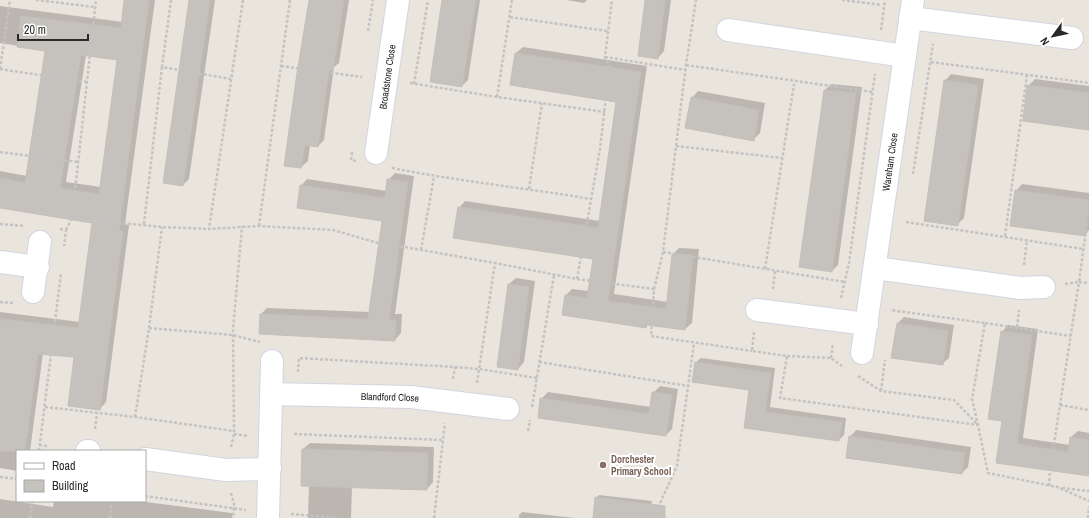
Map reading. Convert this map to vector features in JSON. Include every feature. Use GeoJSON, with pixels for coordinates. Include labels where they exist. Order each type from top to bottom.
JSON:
{"type":"FeatureCollection","features":[{"type":"Feature","properties":{"kind":"street","name":"Broadstone Close"},"geometry":{"type":"LineString","coordinates":[[374,161],[398,0]]}},
{"type":"Feature","properties":{"kind":"street","name":"Wareham Close"},"geometry":{"type":"LineString","coordinates":[[862,353],[912,9],[935,21],[1072,38]]}},
{"type":"Feature","properties":{"kind":"street"},"geometry":{"type":"LineString","coordinates":[[728,30],[905,56]]}},
{"type":"Feature","properties":{"kind":"street"},"geometry":{"type":"LineString","coordinates":[[33,292],[38,267],[40,242]]}},
{"type":"Feature","properties":{"kind":"street"},"geometry":{"type":"LineString","coordinates":[[0,262],[38,267]]}},
{"type":"Feature","properties":{"kind":"street"},"geometry":{"type":"LineString","coordinates":[[875,268],[1021,288],[1044,287]]}},
{"type":"Feature","properties":{"kind":"street"},"geometry":{"type":"LineString","coordinates":[[757,310],[867,324]]}},
{"type":"Feature","properties":{"kind":"street"},"geometry":{"type":"LineString","coordinates":[[268,515],[272,361]]}},
{"type":"Feature","properties":{"kind":"street","name":"Blandford Close"},"geometry":{"type":"LineString","coordinates":[[271,394],[411,397],[508,409]]}},
{"type":"Feature","properties":{"kind":"street"},"geometry":{"type":"LineString","coordinates":[[146,459],[226,470],[270,469]]}},
{"type":"Feature","properties":{"kind":"path"},"geometry":{"type":"LineString","coordinates":[[10,0],[0,70],[87,82]]}},
{"type":"Feature","properties":{"kind":"path"},"geometry":{"type":"LineString","coordinates":[[36,0],[95,7]]}},
{"type":"Feature","properties":{"kind":"path"},"geometry":{"type":"LineString","coordinates":[[64,253],[66,230],[72,218],[96,0]]}},
{"type":"Feature","properties":{"kind":"path"},"geometry":{"type":"LineString","coordinates":[[144,224],[171,0]]}},
{"type":"Feature","properties":{"kind":"path"},"geometry":{"type":"LineString","coordinates":[[209,229],[243,0]]}},
{"type":"Feature","properties":{"kind":"path"},"geometry":{"type":"LineString","coordinates":[[259,226],[290,0]]}},
{"type":"Feature","properties":{"kind":"path"},"geometry":{"type":"LineString","coordinates":[[414,84],[428,0]]}},
{"type":"Feature","properties":{"kind":"path"},"geometry":{"type":"LineString","coordinates":[[497,97],[512,0]]}},
{"type":"Feature","properties":{"kind":"path"},"geometry":{"type":"LineString","coordinates":[[610,68],[604,57],[612,0]]}},
{"type":"Feature","properties":{"kind":"path"},"geometry":{"type":"LineString","coordinates":[[696,0],[685,70],[663,252],[654,289],[651,336],[787,356],[831,358],[843,366]]}},
{"type":"Feature","properties":{"kind":"path"},"geometry":{"type":"LineString","coordinates":[[842,0],[882,5]]}},
{"type":"Feature","properties":{"kind":"path"},"geometry":{"type":"LineString","coordinates":[[836,320],[849,263],[885,0]]}},
{"type":"Feature","properties":{"kind":"path"},"geometry":{"type":"LineString","coordinates":[[510,17],[607,31]]}},
{"type":"Feature","properties":{"kind":"path"},"geometry":{"type":"LineString","coordinates":[[913,176],[931,62],[935,21]]}},
{"type":"Feature","properties":{"kind":"path"},"geometry":{"type":"LineString","coordinates":[[604,57],[685,70]]}},
{"type":"Feature","properties":{"kind":"path"},"geometry":{"type":"LineString","coordinates":[[931,62],[1089,83]]}},
{"type":"Feature","properties":{"kind":"path"},"geometry":{"type":"LineString","coordinates":[[686,65],[872,92]]}},
{"type":"Feature","properties":{"kind":"path"},"geometry":{"type":"LineString","coordinates":[[281,66],[362,77]]}},
{"type":"Feature","properties":{"kind":"path"},"geometry":{"type":"LineString","coordinates":[[162,67],[231,79]]}},
{"type":"Feature","properties":{"kind":"path"},"geometry":{"type":"LineString","coordinates":[[1005,236],[1027,74]]}},
{"type":"Feature","properties":{"kind":"path"},"geometry":{"type":"LineString","coordinates":[[386,78],[497,97],[605,112]]}},
{"type":"Feature","properties":{"kind":"path"},"geometry":{"type":"LineString","coordinates":[[765,269],[794,84]]}},
{"type":"Feature","properties":{"kind":"path"},"geometry":{"type":"LineString","coordinates":[[577,280],[605,112],[607,88]]}},
{"type":"Feature","properties":{"kind":"path"},"geometry":{"type":"LineString","coordinates":[[530,189],[542,103]]}},
{"type":"Feature","properties":{"kind":"path"},"geometry":{"type":"LineString","coordinates":[[676,146],[782,158]]}},
{"type":"Feature","properties":{"kind":"path"},"geometry":{"type":"LineString","coordinates":[[0,152],[78,162]]}},
{"type":"Feature","properties":{"kind":"path"},"geometry":{"type":"LineString","coordinates":[[351,160],[374,161],[434,177],[530,189],[591,199]]}},
{"type":"Feature","properties":{"kind":"path"},"geometry":{"type":"LineString","coordinates":[[421,250],[434,177]]}},
{"type":"Feature","properties":{"kind":"path"},"geometry":{"type":"LineString","coordinates":[[1053,450],[1089,208]]}},
{"type":"Feature","properties":{"kind":"path"},"geometry":{"type":"LineString","coordinates":[[72,218],[162,227],[209,229],[259,226],[333,230],[378,244],[495,263],[577,280],[654,289]]}},
{"type":"Feature","properties":{"kind":"path"},"geometry":{"type":"LineString","coordinates":[[904,229],[906,222],[1083,249]]}},
{"type":"Feature","properties":{"kind":"path"},"geometry":{"type":"LineString","coordinates":[[226,470],[234,431],[233,335],[242,226]]}},
{"type":"Feature","properties":{"kind":"path"},"geometry":{"type":"LineString","coordinates":[[135,417],[150,328],[162,227]]}},
{"type":"Feature","properties":{"kind":"path"},"geometry":{"type":"LineString","coordinates":[[40,242],[66,230]]}},
{"type":"Feature","properties":{"kind":"path"},"geometry":{"type":"LineString","coordinates":[[663,252],[845,282]]}},
{"type":"Feature","properties":{"kind":"path"},"geometry":{"type":"LineString","coordinates":[[473,405],[495,263]]}},
{"type":"Feature","properties":{"kind":"path"},"geometry":{"type":"LineString","coordinates":[[39,450],[62,269]]}},
{"type":"Feature","properties":{"kind":"path"},"geometry":{"type":"LineString","coordinates":[[897,270],[890,310],[986,322],[1070,336]]}},
{"type":"Feature","properties":{"kind":"path"},"geometry":{"type":"LineString","coordinates":[[532,408],[554,275]]}},
{"type":"Feature","properties":{"kind":"path"},"geometry":{"type":"LineString","coordinates":[[1044,287],[1079,282],[1089,283]]}},
{"type":"Feature","properties":{"kind":"path"},"geometry":{"type":"LineString","coordinates":[[752,351],[757,310]]}},
{"type":"Feature","properties":{"kind":"path"},"geometry":{"type":"LineString","coordinates":[[986,322],[972,399],[988,473],[1049,486],[1089,491]]}},
{"type":"Feature","properties":{"kind":"path"},"geometry":{"type":"LineString","coordinates":[[150,328],[233,335]]}},
{"type":"Feature","properties":{"kind":"path"},"geometry":{"type":"LineString","coordinates":[[656,512],[677,466],[694,343]]}},
{"type":"Feature","properties":{"kind":"path"},"geometry":{"type":"LineString","coordinates":[[787,356],[780,398],[978,425]]}},
{"type":"Feature","properties":{"kind":"path"},"geometry":{"type":"LineString","coordinates":[[539,362],[688,386]]}},
{"type":"Feature","properties":{"kind":"path"},"geometry":{"type":"LineString","coordinates":[[479,369],[537,378]]}},
{"type":"Feature","properties":{"kind":"path"},"geometry":{"type":"LineString","coordinates":[[856,374],[881,391],[954,400],[978,425]]}},
{"type":"Feature","properties":{"kind":"path"},"geometry":{"type":"LineString","coordinates":[[434,518],[448,402]]}},
{"type":"Feature","properties":{"kind":"path"},"geometry":{"type":"LineString","coordinates":[[1060,405],[1089,410]]}},
{"type":"Feature","properties":{"kind":"path"},"geometry":{"type":"LineString","coordinates":[[45,407],[135,417],[234,431]]}},
{"type":"Feature","properties":{"kind":"path"},"geometry":{"type":"LineString","coordinates":[[528,431],[530,416]]}},
{"type":"Feature","properties":{"kind":"path"},"geometry":{"type":"LineString","coordinates":[[294,434],[443,440]]}},
{"type":"Feature","properties":{"kind":"path"},"geometry":{"type":"LineString","coordinates":[[40,445],[47,446]]}},
{"type":"Feature","properties":{"kind":"path"},"geometry":{"type":"LineString","coordinates":[[1049,486],[1050,470]]}},
{"type":"Feature","properties":{"kind":"path"},"geometry":{"type":"LineString","coordinates":[[0,477],[16,479]]}},
{"type":"Feature","properties":{"kind":"path"},"geometry":{"type":"LineString","coordinates":[[1057,487],[1089,501]]}},
{"type":"Feature","properties":{"kind":"path"},"geometry":{"type":"LineString","coordinates":[[146,496],[268,515],[336,518]]}},
{"type":"Feature","properties":{"kind":"path"},"geometry":{"type":"LineString","coordinates":[[30,518],[32,502]]}},
{"type":"Feature","properties":{"kind":"path"},"geometry":{"type":"LineString","coordinates":[[110,518],[112,502]]}},
{"type":"Feature","properties":{"kind":"path"},"geometry":{"type":"LineString","coordinates":[[1088,518],[1089,507]]}},
{"type":"Feature","properties":{"kind":"building"},"geometry":{"type":"Polygon","coordinates":[[[124,0],[149,0],[119,231],[123,231],[100,410],[68,406],[74,357],[38,354],[25,450],[0,451],[0,319],[78,328],[92,223],[0,208],[0,178],[25,183],[45,51],[17,47],[21,16],[121,28],[124,0]],[[81,55],[60,188],[99,194],[117,60],[81,55]]]}},
{"type":"Feature","properties":{"kind":"building"},"geometry":{"type":"Polygon","coordinates":[[[189,0],[210,0],[183,186],[163,183],[189,0]]]}},
{"type":"Feature","properties":{"kind":"building"},"geometry":{"type":"Polygon","coordinates":[[[309,0],[344,0],[333,70],[329,70],[318,147],[305,145],[301,168],[284,166],[309,0]]]}},
{"type":"Feature","properties":{"kind":"building"},"geometry":{"type":"Polygon","coordinates":[[[442,0],[476,0],[462,87],[430,82],[442,0]]]}},
{"type":"Feature","properties":{"kind":"building"},"geometry":{"type":"Polygon","coordinates":[[[645,0],[665,0],[658,59],[638,56],[645,0]]]}},
{"type":"Feature","properties":{"kind":"building"},"geometry":{"type":"Polygon","coordinates":[[[515,53],[641,72],[608,301],[666,309],[672,254],[693,255],[685,330],[647,325],[646,328],[562,315],[565,295],[587,298],[593,259],[453,238],[458,207],[598,228],[616,102],[510,85],[515,53]]]}},
{"type":"Feature","properties":{"kind":"building"},"geometry":{"type":"Polygon","coordinates":[[[944,80],[978,85],[958,226],[924,221],[944,80]]]}},
{"type":"Feature","properties":{"kind":"building"},"geometry":{"type":"Polygon","coordinates":[[[1027,85],[1089,93],[1089,130],[1023,121],[1027,85]]]}},
{"type":"Feature","properties":{"kind":"building"},"geometry":{"type":"Polygon","coordinates":[[[824,90],[856,93],[832,272],[799,267],[824,90]]]}},
{"type":"Feature","properties":{"kind":"building"},"geometry":{"type":"Polygon","coordinates":[[[691,97],[759,110],[754,141],[685,128],[691,97]]]}},
{"type":"Feature","properties":{"kind":"building"},"geometry":{"type":"Polygon","coordinates":[[[387,179],[408,182],[389,320],[396,320],[395,341],[259,334],[260,314],[368,319],[382,221],[297,208],[300,185],[385,198],[387,179]]]}},
{"type":"Feature","properties":{"kind":"building"},"geometry":{"type":"Polygon","coordinates":[[[1015,190],[1089,200],[1085,236],[1010,226],[1015,190]]]}},
{"type":"Feature","properties":{"kind":"building"},"geometry":{"type":"Polygon","coordinates":[[[508,284],[529,287],[518,370],[497,367],[508,284]]]}},
{"type":"Feature","properties":{"kind":"building"},"geometry":{"type":"Polygon","coordinates":[[[897,323],[948,331],[943,365],[891,358],[897,323]]]}},
{"type":"Feature","properties":{"kind":"building"},"geometry":{"type":"Polygon","coordinates":[[[1001,331],[1032,335],[1017,444],[1068,452],[1070,437],[1089,440],[1089,476],[996,463],[1002,421],[988,419],[1001,331]]]}},
{"type":"Feature","properties":{"kind":"building"},"geometry":{"type":"Polygon","coordinates":[[[695,362],[771,373],[765,412],[842,422],[839,441],[744,428],[749,390],[692,382],[695,362]]]}},
{"type":"Feature","properties":{"kind":"building"},"geometry":{"type":"Polygon","coordinates":[[[652,392],[672,395],[666,436],[538,418],[540,398],[649,414],[652,392]]]}},
{"type":"Feature","properties":{"kind":"building"},"geometry":{"type":"Polygon","coordinates":[[[849,436],[965,453],[962,474],[846,458],[849,436]]]}},
{"type":"Feature","properties":{"kind":"building"},"geometry":{"type":"Polygon","coordinates":[[[302,449],[428,453],[427,490],[301,486],[302,449]]]}},
{"type":"Feature","properties":{"kind":"building"},"geometry":{"type":"Polygon","coordinates":[[[595,497],[665,506],[665,518],[593,518],[595,497]]]}},
{"type":"Feature","properties":{"kind":"place","name":"Dorchester Primary School"},"geometry":{"type":"Point","coordinates":[603,465]}}]}
